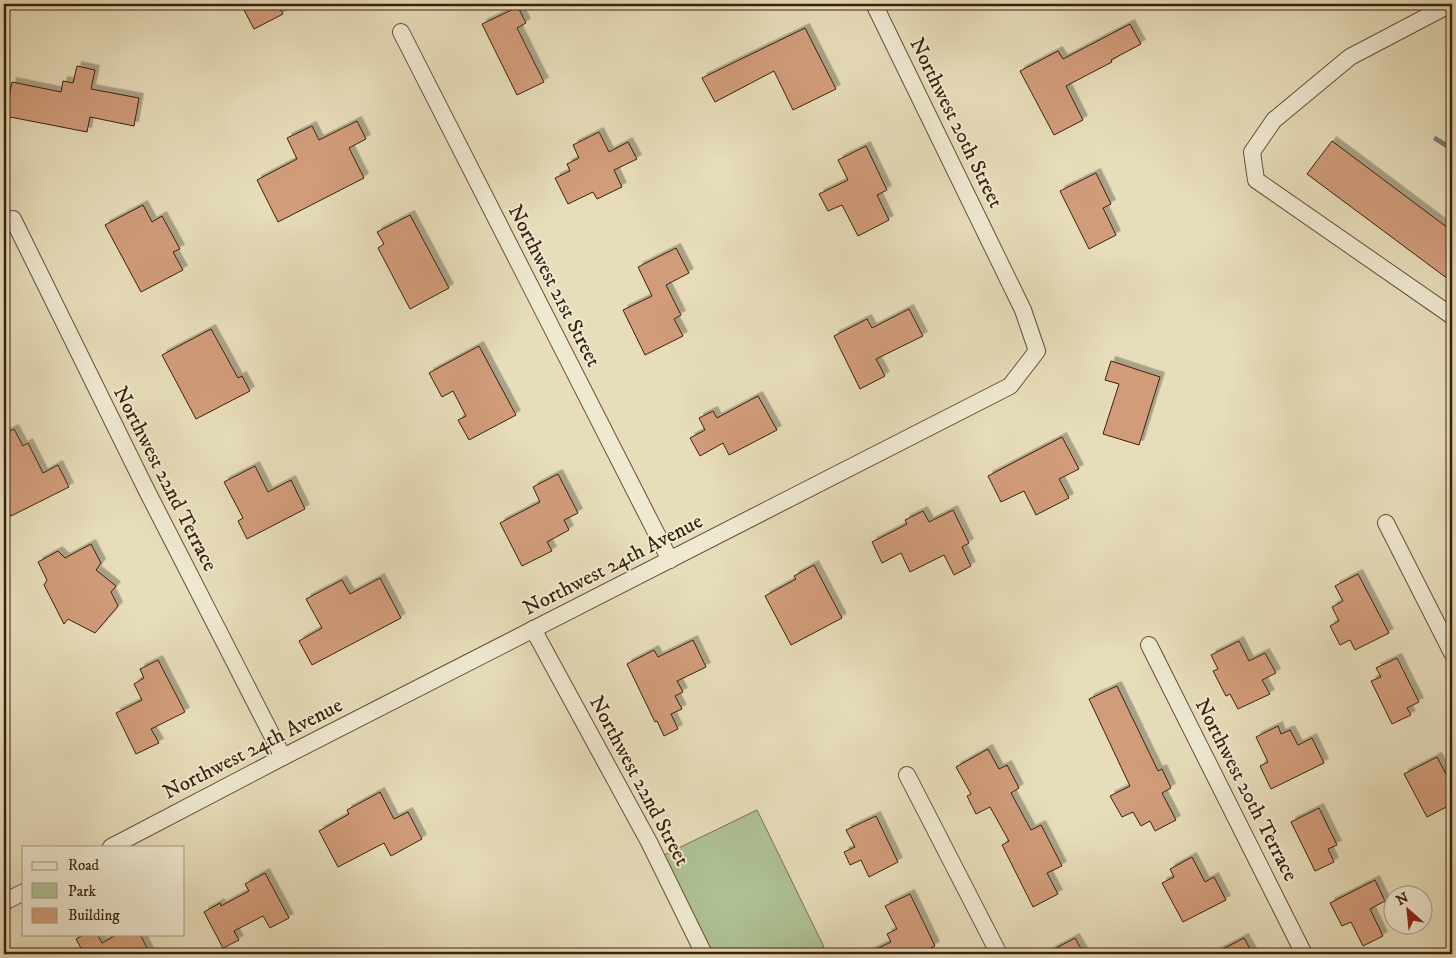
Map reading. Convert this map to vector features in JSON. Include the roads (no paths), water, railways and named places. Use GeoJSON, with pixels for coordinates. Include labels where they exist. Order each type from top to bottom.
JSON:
{"type":"FeatureCollection","features":[{"type":"Feature","properties":{"kind":"street","name":"Northwest 20th Street"},"geometry":{"type":"LineString","coordinates":[[874,4],[1000,262]]}},
{"type":"Feature","properties":{"kind":"street"},"geometry":{"type":"LineString","coordinates":[[1451,4],[1350,57],[1274,120],[1252,152],[1256,180],[1452,316]]}},
{"type":"Feature","properties":{"kind":"street","name":"Northwest 21st Street"},"geometry":{"type":"LineString","coordinates":[[400,32],[670,560]]}},
{"type":"Feature","properties":{"kind":"street","name":"Northwest 22nd Terrace"},"geometry":{"type":"LineString","coordinates":[[13,219],[147,492],[283,757]]}},
{"type":"Feature","properties":{"kind":"street","name":"Northwest 24th Avenue"},"geometry":{"type":"LineString","coordinates":[[113,846],[283,757],[1010,386],[1037,351],[1023,310],[1000,262]]}},
{"type":"Feature","properties":{"kind":"street"},"geometry":{"type":"LineString","coordinates":[[1386,523],[1452,653]]}},
{"type":"Feature","properties":{"kind":"street","name":"Northwest 22nd Street"},"geometry":{"type":"LineString","coordinates":[[533,629],[649,842],[704,954]]}},
{"type":"Feature","properties":{"kind":"street","name":"Northwest 20th Terrace"},"geometry":{"type":"LineString","coordinates":[[1149,645],[1304,954]]}},
{"type":"Feature","properties":{"kind":"street"},"geometry":{"type":"LineString","coordinates":[[907,775],[999,954]]}},
{"type":"Feature","properties":{"kind":"street"},"geometry":{"type":"LineString","coordinates":[[4,902],[22,893]]}},
{"type":"Feature","properties":{"kind":"waterway"},"geometry":{"type":"LineString","coordinates":[[1436,139],[1452,149]]}}]}
